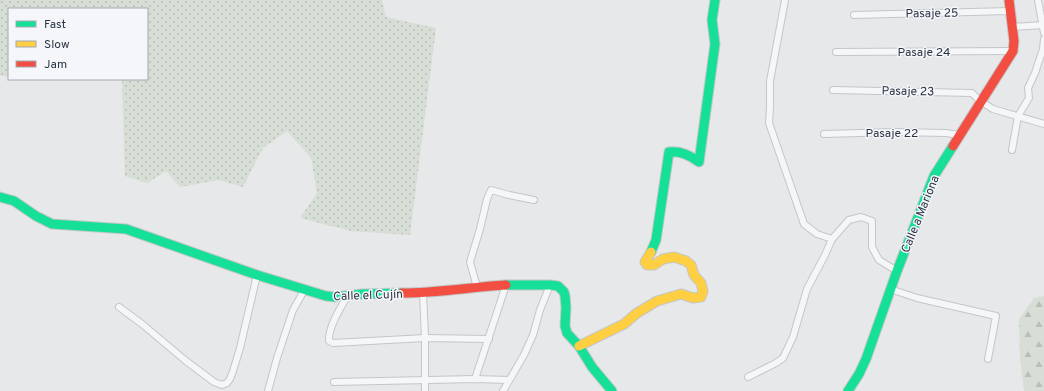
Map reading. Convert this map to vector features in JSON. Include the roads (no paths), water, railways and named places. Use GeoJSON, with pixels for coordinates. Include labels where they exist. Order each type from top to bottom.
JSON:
{"type":"FeatureCollection","features":[{"type":"Feature","properties":{"kind":"street"},"geometry":{"type":"LineString","coordinates":[[580,346],[624,324],[637,313],[657,301],[681,294],[693,298],[701,297],[703,291],[701,284],[694,275],[691,265],[686,261],[674,257],[663,259],[654,265],[647,265],[645,262],[656,240],[669,152],[676,151],[688,154],[699,162],[715,44],[712,20],[715,0]]}},
{"type":"Feature","properties":{"kind":"street"},"geometry":{"type":"LineString","coordinates":[[785,0],[770,81],[769,123],[804,224],[817,234],[832,239]]}},
{"type":"Feature","properties":{"kind":"street"},"geometry":{"type":"LineString","coordinates":[[1009,0],[1014,42],[1013,51]]}},
{"type":"Feature","properties":{"kind":"street"},"geometry":{"type":"LineString","coordinates":[[1038,0],[1044,25],[1044,32]]}},
{"type":"Feature","properties":{"kind":"street","name":"Pasaje 25"},"geometry":{"type":"LineString","coordinates":[[854,15],[1010,11]]}},
{"type":"Feature","properties":{"kind":"street"},"geometry":{"type":"LineString","coordinates":[[1012,27],[1044,25]]}},
{"type":"Feature","properties":{"kind":"street"},"geometry":{"type":"LineString","coordinates":[[1012,150],[1018,116],[1029,98],[1028,88],[1043,49],[1044,39]]}},
{"type":"Feature","properties":{"kind":"street","name":"Pasaje 24"},"geometry":{"type":"LineString","coordinates":[[836,52],[1013,51]]}},
{"type":"Feature","properties":{"kind":"street","name":"Calle a Mariona"},"geometry":{"type":"LineString","coordinates":[[848,391],[859,374],[866,359],[890,289],[930,183],[980,101],[1013,51]]}},
{"type":"Feature","properties":{"kind":"street","name":"Pasaje 23"},"geometry":{"type":"LineString","coordinates":[[833,90],[972,93],[980,101],[993,109],[1044,124]]}},
{"type":"Feature","properties":{"kind":"street","name":"Pasaje 22"},"geometry":{"type":"LineString","coordinates":[[824,134],[895,132],[946,133],[959,135]]}},
{"type":"Feature","properties":{"kind":"street"},"geometry":{"type":"LineString","coordinates":[[476,287],[470,262],[487,199],[491,190],[534,200]]}},
{"type":"Feature","properties":{"kind":"street","name":"Calle el Cujín"},"geometry":{"type":"LineString","coordinates":[[0,197],[14,201],[36,216],[52,224],[126,229],[257,275],[326,296],[335,297],[362,294],[423,294],[476,287],[550,285]]}},
{"type":"Feature","properties":{"kind":"street"},"geometry":{"type":"LineString","coordinates":[[748,377],[783,358],[793,337],[807,289],[832,239],[849,220],[861,217],[868,218],[872,221],[872,247],[879,260],[897,271]]}},
{"type":"Feature","properties":{"kind":"street"},"geometry":{"type":"LineString","coordinates":[[119,307],[186,361],[214,382],[222,385],[227,383],[233,371],[240,348],[257,275]]}},
{"type":"Feature","properties":{"kind":"street"},"geometry":{"type":"LineString","coordinates":[[475,380],[506,285]]}},
{"type":"Feature","properties":{"kind":"street"},"geometry":{"type":"LineString","coordinates":[[503,391],[524,355],[533,335],[540,310],[550,285],[558,286],[564,292],[566,307],[566,331],[580,346],[592,367],[612,391]]}},
{"type":"Feature","properties":{"kind":"street"},"geometry":{"type":"LineString","coordinates":[[890,289],[917,298],[996,316],[988,359]]}},
{"type":"Feature","properties":{"kind":"street"},"geometry":{"type":"LineString","coordinates":[[268,391],[293,310],[304,290]]}},
{"type":"Feature","properties":{"kind":"street"},"geometry":{"type":"LineString","coordinates":[[423,294],[425,391]]}},
{"type":"Feature","properties":{"kind":"street"},"geometry":{"type":"LineString","coordinates":[[348,295],[336,317],[329,337],[329,341],[333,343],[425,338],[489,339]]}},
{"type":"Feature","properties":{"kind":"street"},"geometry":{"type":"LineString","coordinates":[[334,382],[509,380]]}}]}
